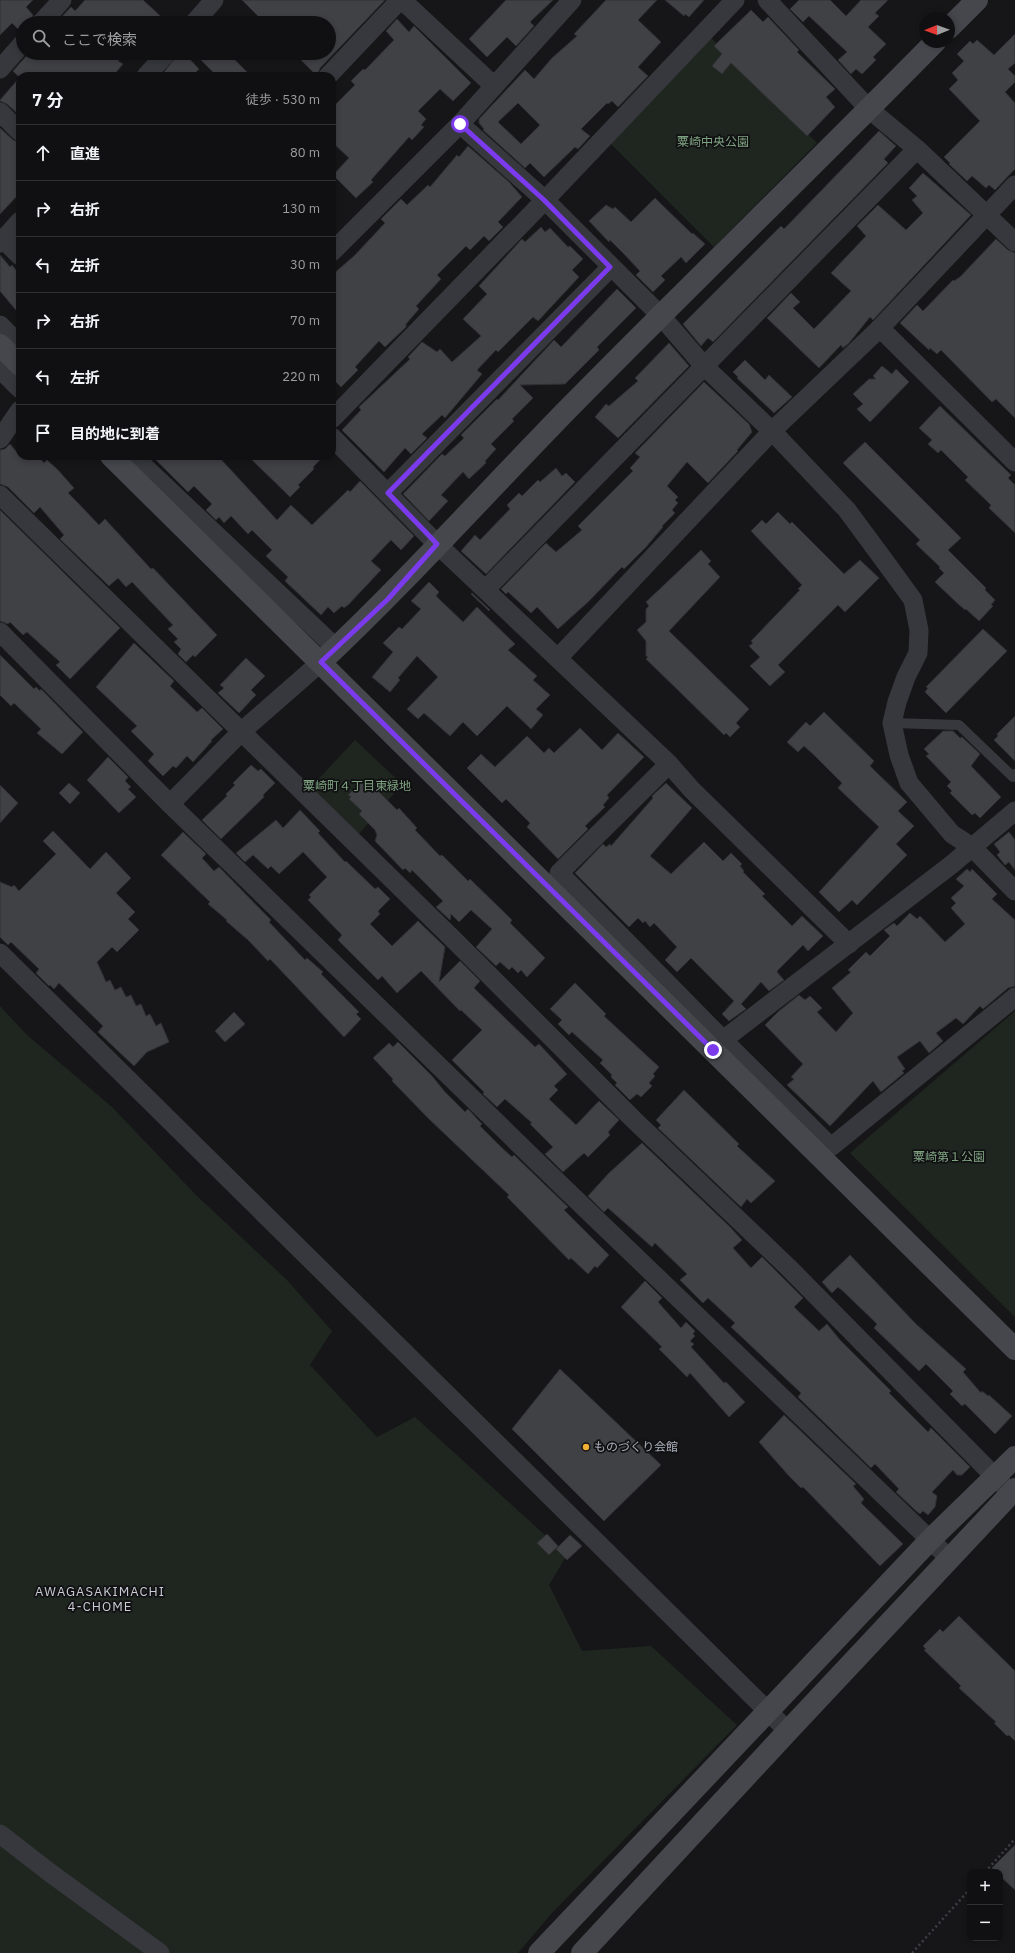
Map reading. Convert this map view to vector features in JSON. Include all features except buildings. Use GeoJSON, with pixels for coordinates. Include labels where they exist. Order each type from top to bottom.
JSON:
{"type":"FeatureCollection","features":[{"type":"Feature","properties":{"kind":"street"},"geometry":{"type":"LineString","coordinates":[[47,16],[62,0]]}},
{"type":"Feature","properties":{"kind":"street"},"geometry":{"type":"LineString","coordinates":[[200,16],[214,0]]}},
{"type":"Feature","properties":{"kind":"street"},"geometry":{"type":"LineString","coordinates":[[332,72],[401,0],[493,85]]}},
{"type":"Feature","properties":{"kind":"street"},"geometry":{"type":"LineString","coordinates":[[336,248],[460,124],[493,85],[572,0]]}},
{"type":"Feature","properties":{"kind":"street"},"geometry":{"type":"LineString","coordinates":[[336,415],[735,0]]}},
{"type":"Feature","properties":{"kind":"street"},"geometry":{"type":"LineString","coordinates":[[767,0],[869,109],[918,149],[987,213],[1015,242]]}},
{"type":"Feature","properties":{"kind":"street"},"geometry":{"type":"LineString","coordinates":[[955,22],[977,0]]}},
{"type":"Feature","properties":{"kind":"street"},"geometry":{"type":"LineString","coordinates":[[170,804],[242,731],[329,655],[388,599],[437,544],[568,410],[929,48]]}},
{"type":"Feature","properties":{"kind":"street"},"geometry":{"type":"LineString","coordinates":[[0,69],[16,51]]}},
{"type":"Feature","properties":{"kind":"street"},"geometry":{"type":"LineString","coordinates":[[150,72],[161,60]]}},
{"type":"Feature","properties":{"kind":"street"},"geometry":{"type":"LineString","coordinates":[[0,112],[16,128]]}},
{"type":"Feature","properties":{"kind":"street"},"geometry":{"type":"LineString","coordinates":[[460,124],[544,200],[661,316],[704,366],[772,431],[847,510],[913,600],[919,630],[918,653],[906,677],[897,702],[892,723],[899,755],[909,783],[952,834],[972,847],[1015,891]]}},
{"type":"Feature","properties":{"kind":"street"},"geometry":{"type":"LineString","coordinates":[[486,589],[918,149]]}},
{"type":"Feature","properties":{"kind":"street"},"geometry":{"type":"LineString","coordinates":[[558,658],[772,431],[880,328],[1015,185]]}},
{"type":"Feature","properties":{"kind":"street"},"geometry":{"type":"LineString","coordinates":[[16,225],[2,241],[16,253]]}},
{"type":"Feature","properties":{"kind":"street"},"geometry":{"type":"LineString","coordinates":[[388,493],[610,267]]}},
{"type":"Feature","properties":{"kind":"street"},"geometry":{"type":"LineString","coordinates":[[0,325],[16,341]]}},
{"type":"Feature","properties":{"kind":"street"},"geometry":{"type":"LineString","coordinates":[[880,328],[1015,462]]}},
{"type":"Feature","properties":{"kind":"street"},"geometry":{"type":"LineString","coordinates":[[0,345],[16,361]]}},
{"type":"Feature","properties":{"kind":"street"},"geometry":{"type":"LineString","coordinates":[[0,369],[16,385]]}},
{"type":"Feature","properties":{"kind":"street"},"geometry":{"type":"LineString","coordinates":[[0,439],[16,416]]}},
{"type":"Feature","properties":{"kind":"street"},"geometry":{"type":"LineString","coordinates":[[336,441],[437,544],[669,764],[692,790],[850,944]]}},
{"type":"Feature","properties":{"kind":"street"},"geometry":{"type":"LineString","coordinates":[[115,460],[329,655]]}},
{"type":"Feature","properties":{"kind":"street"},"geometry":{"type":"LineString","coordinates":[[137,460],[1015,1349]]}},
{"type":"Feature","properties":{"kind":"street"},"geometry":{"type":"LineString","coordinates":[[0,495],[242,731],[634,1120],[788,1267],[996,1477],[1013,1491],[582,1953]]}},
{"type":"Feature","properties":{"kind":"street"},"geometry":{"type":"LineString","coordinates":[[0,632],[170,804],[950,1559]]}},
{"type":"Feature","properties":{"kind":"street"},"geometry":{"type":"LineString","coordinates":[[669,764],[559,873],[831,1147],[1015,997]]}},
{"type":"Feature","properties":{"kind":"street"},"geometry":{"type":"LineString","coordinates":[[724,1040],[850,944],[1015,811]]}},
{"type":"Feature","properties":{"kind":"street"},"geometry":{"type":"LineString","coordinates":[[0,953],[768,1713],[788,1731]]}},
{"type":"Feature","properties":{"kind":"street"},"geometry":{"type":"LineString","coordinates":[[539,1953],[930,1541],[1015,1458]]}},
{"type":"Feature","properties":{"kind":"street"},"geometry":{"type":"LineString","coordinates":[[0,1834],[160,1953]]}},
{"type":"Feature","properties":{"kind":"lane"},"geometry":{"type":"LineString","coordinates":[[892,723],[959,726],[1012,776],[1015,774]]}},
{"type":"Feature","properties":{"kind":"path"},"geometry":{"type":"LineString","coordinates":[[989,1869],[1015,1839]]}},
{"type":"Feature","properties":{"kind":"path"},"geometry":{"type":"LineString","coordinates":[[912,1953],[967,1892]]}},
{"type":"Feature","properties":{"kind":"green space","name":"粟崎中央公園"},"geometry":{"type":"Polygon","coordinates":[[[711,38],[817,143],[714,247],[609,142],[711,38]]]}},
{"type":"Feature","properties":{"kind":"green space","name":"粟崎町４丁目東緑地"},"geometry":{"type":"Polygon","coordinates":[[[355,740],[402,784],[359,834],[311,787],[355,740]]]}},
{"type":"Feature","properties":{"kind":"green space"},"geometry":{"type":"Polygon","coordinates":[[[0,1006],[27,1035],[112,1107],[196,1195],[286,1279],[332,1331],[310,1365],[377,1437],[415,1417],[567,1555],[549,1585],[582,1651],[651,1646],[737,1725],[551,1914],[518,1953],[0,1953],[0,1006]]]}},
{"type":"Feature","properties":{"kind":"green space","name":"粟崎第１公園"},"geometry":{"type":"Polygon","coordinates":[[[1015,1011],[1015,1317],[850,1153],[1015,1011]]]}},
{"type":"Feature","properties":{"kind":"place","name":"ものづくり会館"},"geometry":{"type":"Point","coordinates":[586,1447]}},
{"type":"Feature","properties":{"kind":"district","name":"AWAGASAKIMACHI 4-CHOME"},"geometry":{"type":"Point","coordinates":[100,1598]}},
{"type":"Feature","properties":{"kind":"route"},"geometry":{"type":"LineString","coordinates":[[460,124],[544,200],[610,267],[388,493],[437,544],[388,599],[321,662],[713,1050]]}}]}
